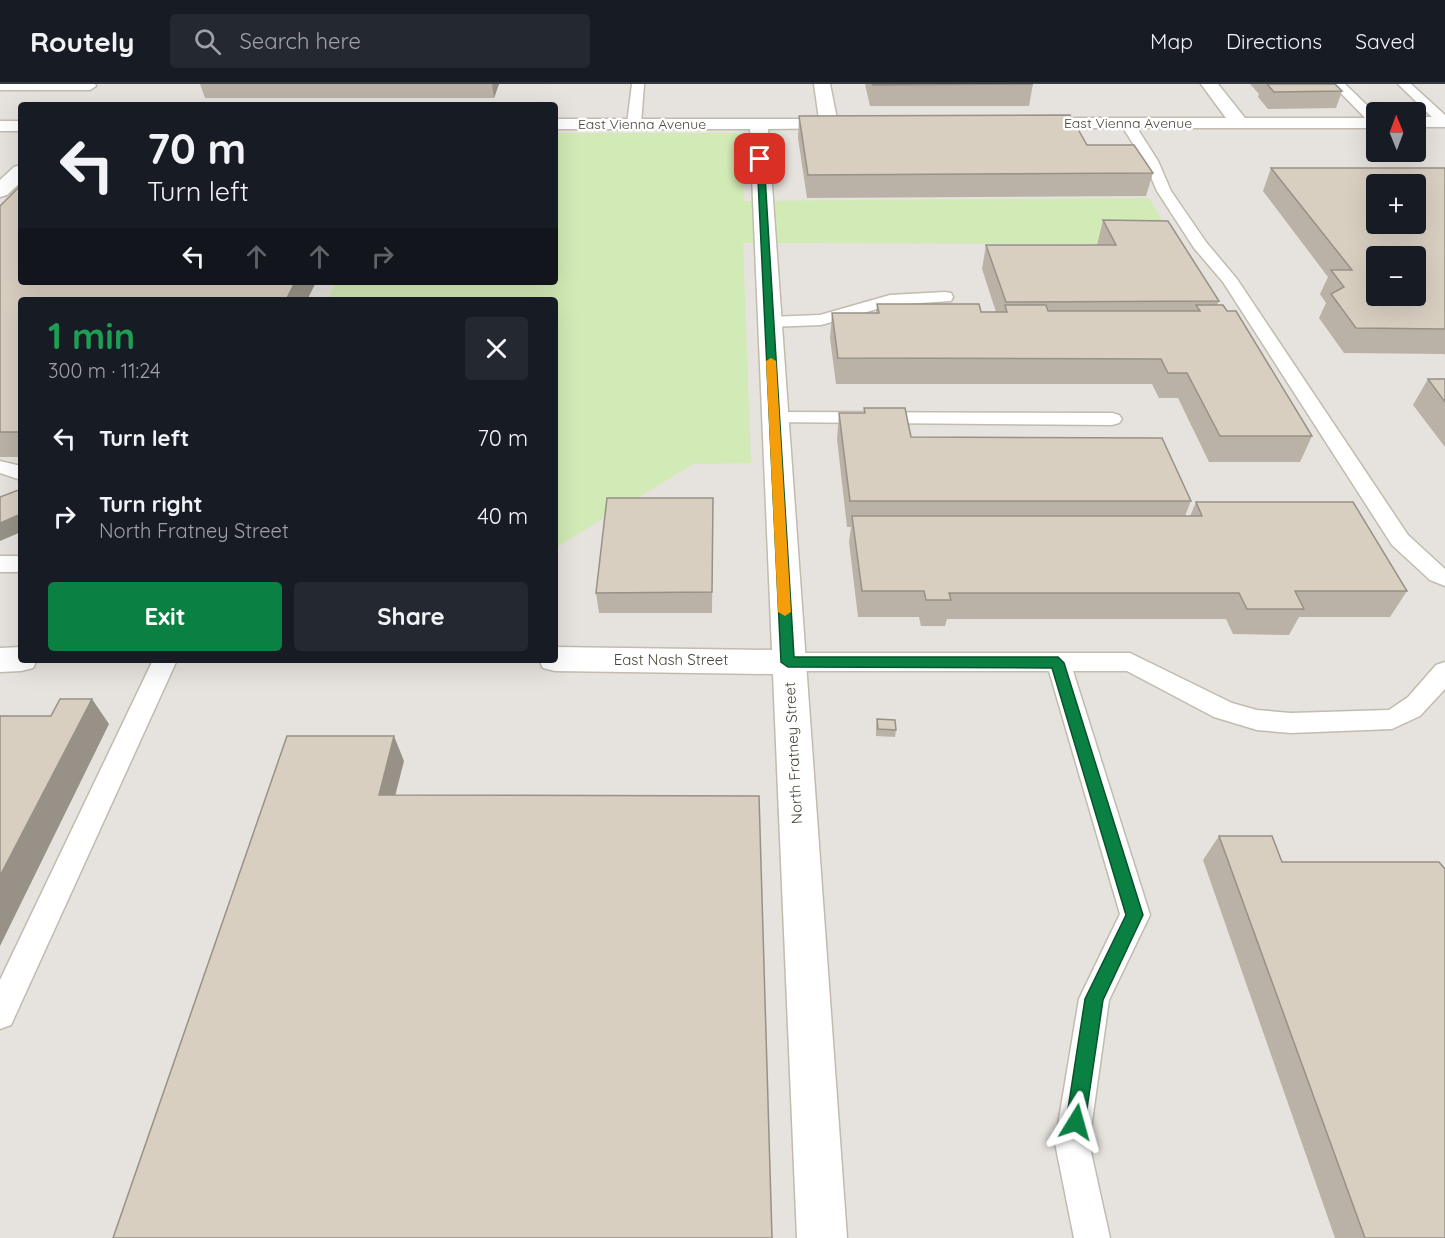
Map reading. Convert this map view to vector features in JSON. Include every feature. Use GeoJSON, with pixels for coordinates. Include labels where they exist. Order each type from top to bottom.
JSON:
{"type":"FeatureCollection","features":[{"type":"Feature","properties":{"kind":"street"},"geometry":{"type":"LineString","coordinates":[[822,84],[829,124]]}},
{"type":"Feature","properties":{"kind":"street"},"geometry":{"type":"LineString","coordinates":[[1209,84],[1240,123]]}},
{"type":"Feature","properties":{"kind":"street","name":"East Vienna Avenue"},"geometry":{"type":"LineString","coordinates":[[1013,123],[1366,122]]}},
{"type":"Feature","properties":{"kind":"street"},"geometry":{"type":"LineString","coordinates":[[1426,123],[1445,122]]}},
{"type":"Feature","properties":{"kind":"street","name":"East Vienna Avenue"},"geometry":{"type":"LineString","coordinates":[[558,124],[864,124]]}},
{"type":"Feature","properties":{"kind":"street","name":"North Fratney Street"},"geometry":{"type":"LineString","coordinates":[[759,124],[822,1238]]}},
{"type":"Feature","properties":{"kind":"street"},"geometry":{"type":"LineString","coordinates":[[0,126],[18,126]]}},
{"type":"Feature","properties":{"kind":"street"},"geometry":{"type":"LineString","coordinates":[[0,191],[18,174]]}},
{"type":"Feature","properties":{"kind":"street","name":"East Nash Street"},"geometry":{"type":"LineString","coordinates":[[558,659],[788,662]]}},
{"type":"Feature","properties":{"kind":"street"},"geometry":{"type":"LineString","coordinates":[[0,660],[18,660]]}},
{"type":"Feature","properties":{"kind":"lane"},"geometry":{"type":"LineString","coordinates":[[634,124],[638,84]]}},
{"type":"Feature","properties":{"kind":"lane"},"geometry":{"type":"LineString","coordinates":[[1338,84],[1366,111]]}},
{"type":"Feature","properties":{"kind":"lane"},"geometry":{"type":"LineString","coordinates":[[1404,84],[1445,122]]}},
{"type":"Feature","properties":{"kind":"lane"},"geometry":{"type":"LineString","coordinates":[[0,86],[91,85]]}},
{"type":"Feature","properties":{"kind":"lane"},"geometry":{"type":"LineString","coordinates":[[75,99],[91,85]]}},
{"type":"Feature","properties":{"kind":"lane"},"geometry":{"type":"LineString","coordinates":[[1127,123],[1151,160],[1164,191],[1200,245],[1229,279],[1400,540],[1438,575],[1445,578]]}},
{"type":"Feature","properties":{"kind":"lane"},"geometry":{"type":"LineString","coordinates":[[769,322],[821,320],[890,300],[945,297]]}},
{"type":"Feature","properties":{"kind":"lane"},"geometry":{"type":"LineString","coordinates":[[774,418],[1112,419]]}},
{"type":"Feature","properties":{"kind":"lane"},"geometry":{"type":"LineString","coordinates":[[0,564],[18,564]]}},
{"type":"Feature","properties":{"kind":"lane"},"geometry":{"type":"LineString","coordinates":[[788,662],[1130,662],[1155,673],[1181,691],[1225,711],[1269,723],[1309,725],[1394,719],[1422,701],[1445,671]]}},
{"type":"Feature","properties":{"kind":"lane"},"geometry":{"type":"LineString","coordinates":[[0,1014],[164,663]]}},
{"type":"Feature","properties":{"kind":"lane"},"geometry":{"type":"LineString","coordinates":[[1058,663],[1135,915],[1094,999],[1072,1143],[1092,1238]]}},
{"type":"Feature","properties":{"kind":"shaded area"},"geometry":{"type":"Polygon","coordinates":[[[0,84],[1445,84],[1445,1238],[0,1238],[0,84]]]}},
{"type":"Feature","properties":{"kind":"green space"},"geometry":{"type":"Polygon","coordinates":[[[558,133],[736,133],[741,136],[744,201],[1149,198],[1176,244],[743,243],[751,463],[693,464],[558,546],[558,297],[328,297],[334,285],[558,285],[558,133]]]}},
{"type":"Feature","properties":{"kind":"building"},"geometry":{"type":"Polygon","coordinates":[[[872,84],[1033,84],[873,85],[872,84]]]}},
{"type":"Feature","properties":{"kind":"building"},"geometry":{"type":"Polygon","coordinates":[[[1267,84],[1335,84],[1342,91],[1274,92],[1267,84]]]}},
{"type":"Feature","properties":{"kind":"building"},"geometry":{"type":"Polygon","coordinates":[[[1070,115],[1087,145],[1134,145],[1153,173],[808,175],[799,116],[1070,115]]]}},
{"type":"Feature","properties":{"kind":"building"},"geometry":{"type":"Polygon","coordinates":[[[1271,168],[1445,168],[1445,329],[1356,328],[1331,294],[1344,287],[1331,270],[1352,270],[1271,168]]]}},
{"type":"Feature","properties":{"kind":"building"},"geometry":{"type":"Polygon","coordinates":[[[18,188],[18,285],[294,285],[288,297],[18,297],[18,432],[0,432],[0,206],[18,188]]]}},
{"type":"Feature","properties":{"kind":"building"},"geometry":{"type":"Polygon","coordinates":[[[1103,220],[1168,221],[1219,301],[1006,302],[986,245],[1116,245],[1103,220]]]}},
{"type":"Feature","properties":{"kind":"building"},"geometry":{"type":"Polygon","coordinates":[[[877,304],[979,304],[981,312],[1007,312],[1005,305],[1046,305],[1048,311],[1200,311],[1196,305],[1223,305],[1227,311],[1236,311],[1312,436],[1220,436],[1187,373],[1168,373],[1161,359],[838,358],[832,313],[879,313],[877,304]]]}},
{"type":"Feature","properties":{"kind":"building"},"geometry":{"type":"Polygon","coordinates":[[[1428,379],[1445,379],[1445,402],[1428,379]]]}},
{"type":"Feature","properties":{"kind":"building"},"geometry":{"type":"Polygon","coordinates":[[[864,408],[905,408],[911,437],[1162,438],[1191,501],[850,501],[839,413],[865,413],[864,408]]]}},
{"type":"Feature","properties":{"kind":"building"},"geometry":{"type":"Polygon","coordinates":[[[18,490],[18,515],[0,523],[0,497],[18,490]]]}},
{"type":"Feature","properties":{"kind":"building"},"geometry":{"type":"Polygon","coordinates":[[[607,498],[713,498],[712,592],[596,593],[607,498]]]}},
{"type":"Feature","properties":{"kind":"building"},"geometry":{"type":"Polygon","coordinates":[[[1196,502],[1353,502],[1407,591],[1295,591],[1304,609],[1247,609],[1239,593],[949,593],[951,600],[926,600],[924,591],[862,591],[852,516],[1202,516],[1196,502]]]}},
{"type":"Feature","properties":{"kind":"building"},"geometry":{"type":"Polygon","coordinates":[[[60,699],[92,699],[0,876],[0,716],[51,716],[60,699]]]}},
{"type":"Feature","properties":{"kind":"building"},"geometry":{"type":"Polygon","coordinates":[[[877,719],[895,720],[896,730],[878,729],[877,719]]]}},
{"type":"Feature","properties":{"kind":"building"},"geometry":{"type":"Polygon","coordinates":[[[287,736],[394,736],[379,795],[759,796],[772,1238],[113,1238],[287,736]]]}},
{"type":"Feature","properties":{"kind":"building"},"geometry":{"type":"Polygon","coordinates":[[[1219,836],[1272,836],[1282,862],[1439,862],[1445,869],[1445,1238],[1365,1238],[1219,836]]]}},
{"type":"Feature","properties":{"kind":"slow traffic"},"geometry":{"type":"LineString","coordinates":[[771,361],[785,612]]}},
{"type":"Feature","properties":{"kind":"route"},"geometry":{"type":"LineString","coordinates":[[760,159],[788,662],[1058,663],[1135,915],[1094,999],[1076,1122]]}}]}
